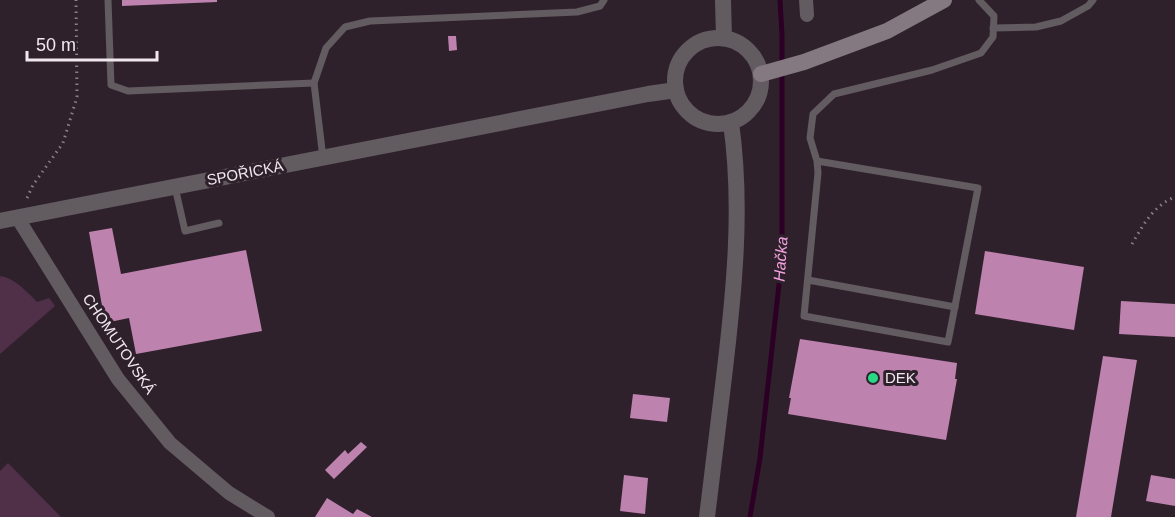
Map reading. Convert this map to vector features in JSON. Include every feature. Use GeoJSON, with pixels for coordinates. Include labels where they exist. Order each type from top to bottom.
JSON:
{"type":"FeatureCollection","features":[{"type":"Feature","properties":{"kind":"main road"},"geometry":{"type":"LineString","coordinates":[[764,74],[804,62],[887,31],[944,0]]}},
{"type":"Feature","properties":{"kind":"street"},"geometry":{"type":"LineString","coordinates":[[723,0],[724,38]]}},
{"type":"Feature","properties":{"kind":"street"},"geometry":{"type":"LineString","coordinates":[[806,0],[807,15]]}},
{"type":"Feature","properties":{"kind":"street"},"geometry":{"type":"LineString","coordinates":[[712,38],[724,38],[737,42],[749,50],[764,74],[762,87],[755,104],[742,117],[731,123],[719,125],[696,119],[680,102],[676,90],[677,67],[682,56],[700,41],[712,38]]}},
{"type":"Feature","properties":{"kind":"street","name":"SPOŘICKÁ"},"geometry":{"type":"LineString","coordinates":[[0,221],[676,90]]}},
{"type":"Feature","properties":{"kind":"street"},"geometry":{"type":"LineString","coordinates":[[707,517],[732,313],[737,225],[731,123]]}},
{"type":"Feature","properties":{"kind":"street","name":"CHOMUTOVSKÁ"},"geometry":{"type":"LineString","coordinates":[[17,217],[118,379],[170,443],[229,493],[268,517]]}},
{"type":"Feature","properties":{"kind":"lane"},"geometry":{"type":"LineString","coordinates":[[108,0],[111,85],[128,91],[314,83]]}},
{"type":"Feature","properties":{"kind":"lane"},"geometry":{"type":"LineString","coordinates":[[323,158],[314,83],[326,48],[345,27],[370,21],[577,12],[600,6],[604,0]]}},
{"type":"Feature","properties":{"kind":"lane"},"geometry":{"type":"LineString","coordinates":[[818,161],[978,188],[948,342],[804,316],[818,161],[810,138],[813,114],[834,94],[933,70],[981,53],[993,37],[994,16],[979,0]]}},
{"type":"Feature","properties":{"kind":"lane"},"geometry":{"type":"LineString","coordinates":[[993,28],[1036,27],[1061,21],[1088,6],[1093,0]]}},
{"type":"Feature","properties":{"kind":"lane"},"geometry":{"type":"LineString","coordinates":[[175,187],[185,231],[219,223]]}},
{"type":"Feature","properties":{"kind":"lane"},"geometry":{"type":"LineString","coordinates":[[808,280],[955,307]]}},
{"type":"Feature","properties":{"kind":"path"},"geometry":{"type":"LineString","coordinates":[[17,217],[33,185],[63,143],[77,97],[76,0]]}},
{"type":"Feature","properties":{"kind":"path"},"geometry":{"type":"LineString","coordinates":[[1132,244],[1146,220],[1165,201],[1175,197]]}},
{"type":"Feature","properties":{"kind":"shaded area"},"geometry":{"type":"Polygon","coordinates":[[[0,276],[16,282],[37,302],[49,298],[55,306],[0,354],[0,276]]]}},
{"type":"Feature","properties":{"kind":"shaded area"},"geometry":{"type":"Polygon","coordinates":[[[8,463],[61,517],[0,517],[0,471],[8,463]]]}},
{"type":"Feature","properties":{"kind":"building"},"geometry":{"type":"Polygon","coordinates":[[[122,0],[217,0],[217,2],[122,6],[122,0]]]}},
{"type":"Feature","properties":{"kind":"building"},"geometry":{"type":"Polygon","coordinates":[[[448,36],[456,36],[457,50],[449,51],[448,36]]]}},
{"type":"Feature","properties":{"kind":"building"},"geometry":{"type":"Polygon","coordinates":[[[112,228],[121,274],[246,250],[262,331],[136,354],[129,318],[105,323],[89,232],[112,228]]]}},
{"type":"Feature","properties":{"kind":"building"},"geometry":{"type":"Polygon","coordinates":[[[985,251],[1084,267],[1074,330],[975,314],[985,251]]]}},
{"type":"Feature","properties":{"kind":"building"},"geometry":{"type":"Polygon","coordinates":[[[1121,301],[1175,304],[1175,337],[1119,334],[1121,301]]]}},
{"type":"Feature","properties":{"kind":"building"},"geometry":{"type":"Polygon","coordinates":[[[800,339],[957,363],[955,379],[957,379],[946,440],[788,414],[800,339]]]}},
{"type":"Feature","properties":{"kind":"building"},"geometry":{"type":"Polygon","coordinates":[[[1103,356],[1137,360],[1111,517],[1076,517],[1103,356]]]}},
{"type":"Feature","properties":{"kind":"building"},"geometry":{"type":"Polygon","coordinates":[[[633,394],[670,398],[667,422],[630,418],[633,394]]]}},
{"type":"Feature","properties":{"kind":"building"},"geometry":{"type":"Polygon","coordinates":[[[361,442],[367,447],[334,479],[325,470],[345,450],[348,454],[361,442]]]}},
{"type":"Feature","properties":{"kind":"building"},"geometry":{"type":"Polygon","coordinates":[[[624,475],[648,478],[645,514],[620,511],[624,475]]]}},
{"type":"Feature","properties":{"kind":"building"},"geometry":{"type":"Polygon","coordinates":[[[1151,475],[1175,479],[1175,506],[1146,501],[1151,475]]]}},
{"type":"Feature","properties":{"kind":"building"},"geometry":{"type":"Polygon","coordinates":[[[327,498],[353,514],[357,509],[372,517],[315,517],[327,498]]]}},
{"type":"Feature","properties":{"kind":"waterway","name":"Hačka"},"geometry":{"type":"LineString","coordinates":[[750,517],[760,458],[782,257],[780,0]]}},
{"type":"Feature","properties":{"kind":"place","name":"DEK"},"geometry":{"type":"Point","coordinates":[873,378]}}]}
